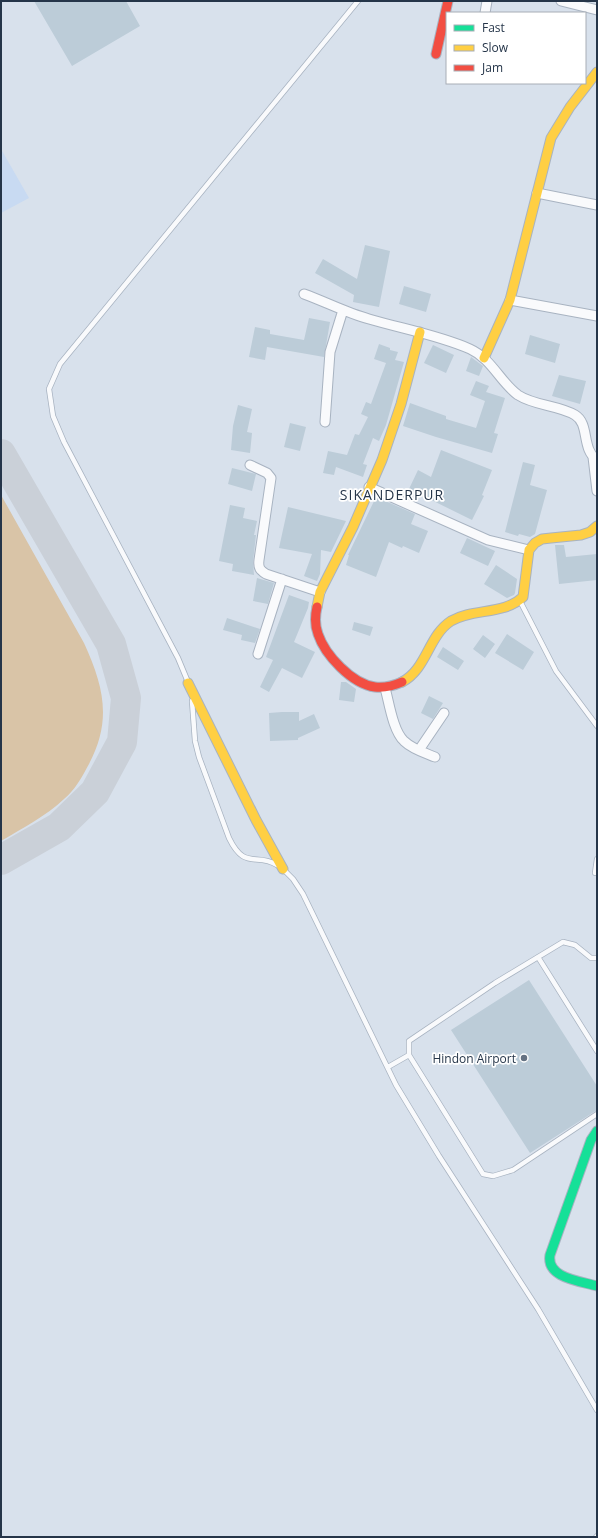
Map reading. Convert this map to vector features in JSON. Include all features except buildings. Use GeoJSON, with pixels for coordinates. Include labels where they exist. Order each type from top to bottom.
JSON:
{"type":"FeatureCollection","features":[{"type":"Feature","properties":{"kind":"street"},"geometry":{"type":"LineString","coordinates":[[436,54],[448,1]]}},
{"type":"Feature","properties":{"kind":"street"},"geometry":{"type":"LineString","coordinates":[[485,12],[487,1]]}},
{"type":"Feature","properties":{"kind":"street"},"geometry":{"type":"LineString","coordinates":[[561,1],[597,10]]}},
{"type":"Feature","properties":{"kind":"street"},"geometry":{"type":"LineString","coordinates":[[484,358],[510,300],[551,138],[570,107],[597,72]]}},
{"type":"Feature","properties":{"kind":"street"},"geometry":{"type":"LineString","coordinates":[[537,193],[597,205]]}},
{"type":"Feature","properties":{"kind":"street"},"geometry":{"type":"LineString","coordinates":[[304,294],[369,319],[420,332],[471,349],[484,358],[512,390],[519,395],[528,400],[576,415],[580,419],[588,449],[595,458],[597,491]]}},
{"type":"Feature","properties":{"kind":"street"},"geometry":{"type":"LineString","coordinates":[[510,300],[597,316]]}},
{"type":"Feature","properties":{"kind":"street"},"geometry":{"type":"LineString","coordinates":[[325,422],[330,352],[332,341],[343,310]]}},
{"type":"Feature","properties":{"kind":"street"},"geometry":{"type":"LineString","coordinates":[[420,332],[398,414],[370,487],[320,592],[317,604],[315,621],[319,639],[342,668],[363,684],[374,687],[385,688],[409,678],[416,671],[443,628],[453,621],[467,615],[512,605],[520,601],[523,597],[529,550],[532,544],[538,540],[582,535],[590,532],[597,526]]}},
{"type":"Feature","properties":{"kind":"street"},"geometry":{"type":"LineString","coordinates":[[250,465],[267,472],[271,478],[258,566],[261,571],[266,574],[320,592]]}},
{"type":"Feature","properties":{"kind":"street"},"geometry":{"type":"LineString","coordinates":[[370,487],[488,540],[529,550]]}},
{"type":"Feature","properties":{"kind":"street"},"geometry":{"type":"LineString","coordinates":[[258,654],[282,579]]}},
{"type":"Feature","properties":{"kind":"street"},"geometry":{"type":"LineString","coordinates":[[188,683],[256,820],[283,869]]}},
{"type":"Feature","properties":{"kind":"street"},"geometry":{"type":"LineString","coordinates":[[385,688],[397,730],[403,740],[419,750],[435,757]]}},
{"type":"Feature","properties":{"kind":"street"},"geometry":{"type":"LineString","coordinates":[[419,750],[444,713]]}},
{"type":"Feature","properties":{"kind":"street"},"geometry":{"type":"LineString","coordinates":[[597,1131],[591,1140],[548,1263],[552,1270],[557,1274],[597,1285]]}},
{"type":"Feature","properties":{"kind":"lane"},"geometry":{"type":"LineString","coordinates":[[349,1],[352,7]]}},
{"type":"Feature","properties":{"kind":"lane"},"geometry":{"type":"LineString","coordinates":[[358,1],[60,364],[49,389],[53,416],[64,442],[178,658],[192,698],[195,741],[199,758],[234,849],[242,856],[251,860],[272,862],[283,869],[293,879],[303,894],[396,1085],[439,1156],[538,1310],[597,1410]]}},
{"type":"Feature","properties":{"kind":"lane"},"geometry":{"type":"LineString","coordinates":[[520,601],[556,671],[597,726]]}},
{"type":"Feature","properties":{"kind":"lane"},"geometry":{"type":"LineString","coordinates":[[594,873],[597,859]]}},
{"type":"Feature","properties":{"kind":"lane"},"geometry":{"type":"LineString","coordinates":[[597,958],[591,958],[575,945],[563,942],[495,983],[409,1041],[409,1056],[483,1174],[493,1176],[513,1170],[597,1114]]}},
{"type":"Feature","properties":{"kind":"lane"},"geometry":{"type":"LineString","coordinates":[[538,957],[597,1050]]}},
{"type":"Feature","properties":{"kind":"lane"},"geometry":{"type":"LineString","coordinates":[[388,1066],[409,1056]]}},
{"type":"Feature","properties":{"kind":"shaded area"},"geometry":{"type":"Polygon","coordinates":[[[1,149],[29,198],[1,213],[1,149]]]}},
{"type":"Feature","properties":{"kind":"shaded area"},"geometry":{"type":"Polygon","coordinates":[[[1,495],[84,643],[91,659],[100,689],[103,704],[103,718],[101,733],[96,748],[84,774],[72,792],[42,816],[1,841],[1,495]]]}},
{"type":"Feature","properties":{"kind":"taxiway"},"geometry":{"type":"LineString","coordinates":[[1,454],[111,644],[126,698],[122,742],[95,792],[59,827],[1,860]]}},
{"type":"Feature","properties":{"kind":"traffic: fast"},"geometry":{"type":"LineString","coordinates":[[597,1131],[591,1140],[550,1255],[550,1263],[553,1269],[559,1274],[574,1280],[597,1286]]}},
{"type":"Feature","properties":{"kind":"traffic: slow"},"geometry":{"type":"LineString","coordinates":[[484,358],[510,300],[551,138],[570,107],[597,72]]}},
{"type":"Feature","properties":{"kind":"traffic: slow"},"geometry":{"type":"LineString","coordinates":[[317,607],[320,592],[353,527],[382,460],[401,404],[420,332]]}},
{"type":"Feature","properties":{"kind":"traffic: slow"},"geometry":{"type":"LineString","coordinates":[[402,682],[417,669],[437,635],[443,627],[451,621],[469,614],[507,607],[523,597],[529,550],[535,543],[542,539],[581,535],[590,532],[597,526]]}},
{"type":"Feature","properties":{"kind":"traffic: slow"},"geometry":{"type":"LineString","coordinates":[[188,683],[256,820],[283,869]]}},
{"type":"Feature","properties":{"kind":"traffic: jam"},"geometry":{"type":"LineString","coordinates":[[436,54],[448,1]]}},
{"type":"Feature","properties":{"kind":"traffic: jam"},"geometry":{"type":"LineString","coordinates":[[317,607],[316,628],[318,634],[327,651],[340,667],[366,685],[382,687],[395,685],[402,682]]}},
{"type":"Feature","properties":{"kind":"place","name":"Hindon Airport"},"geometry":{"type":"Point","coordinates":[524,1058]}},
{"type":"Feature","properties":{"kind":"district","name":"SIKANDERPUR"},"geometry":{"type":"Point","coordinates":[392,494]}}]}
